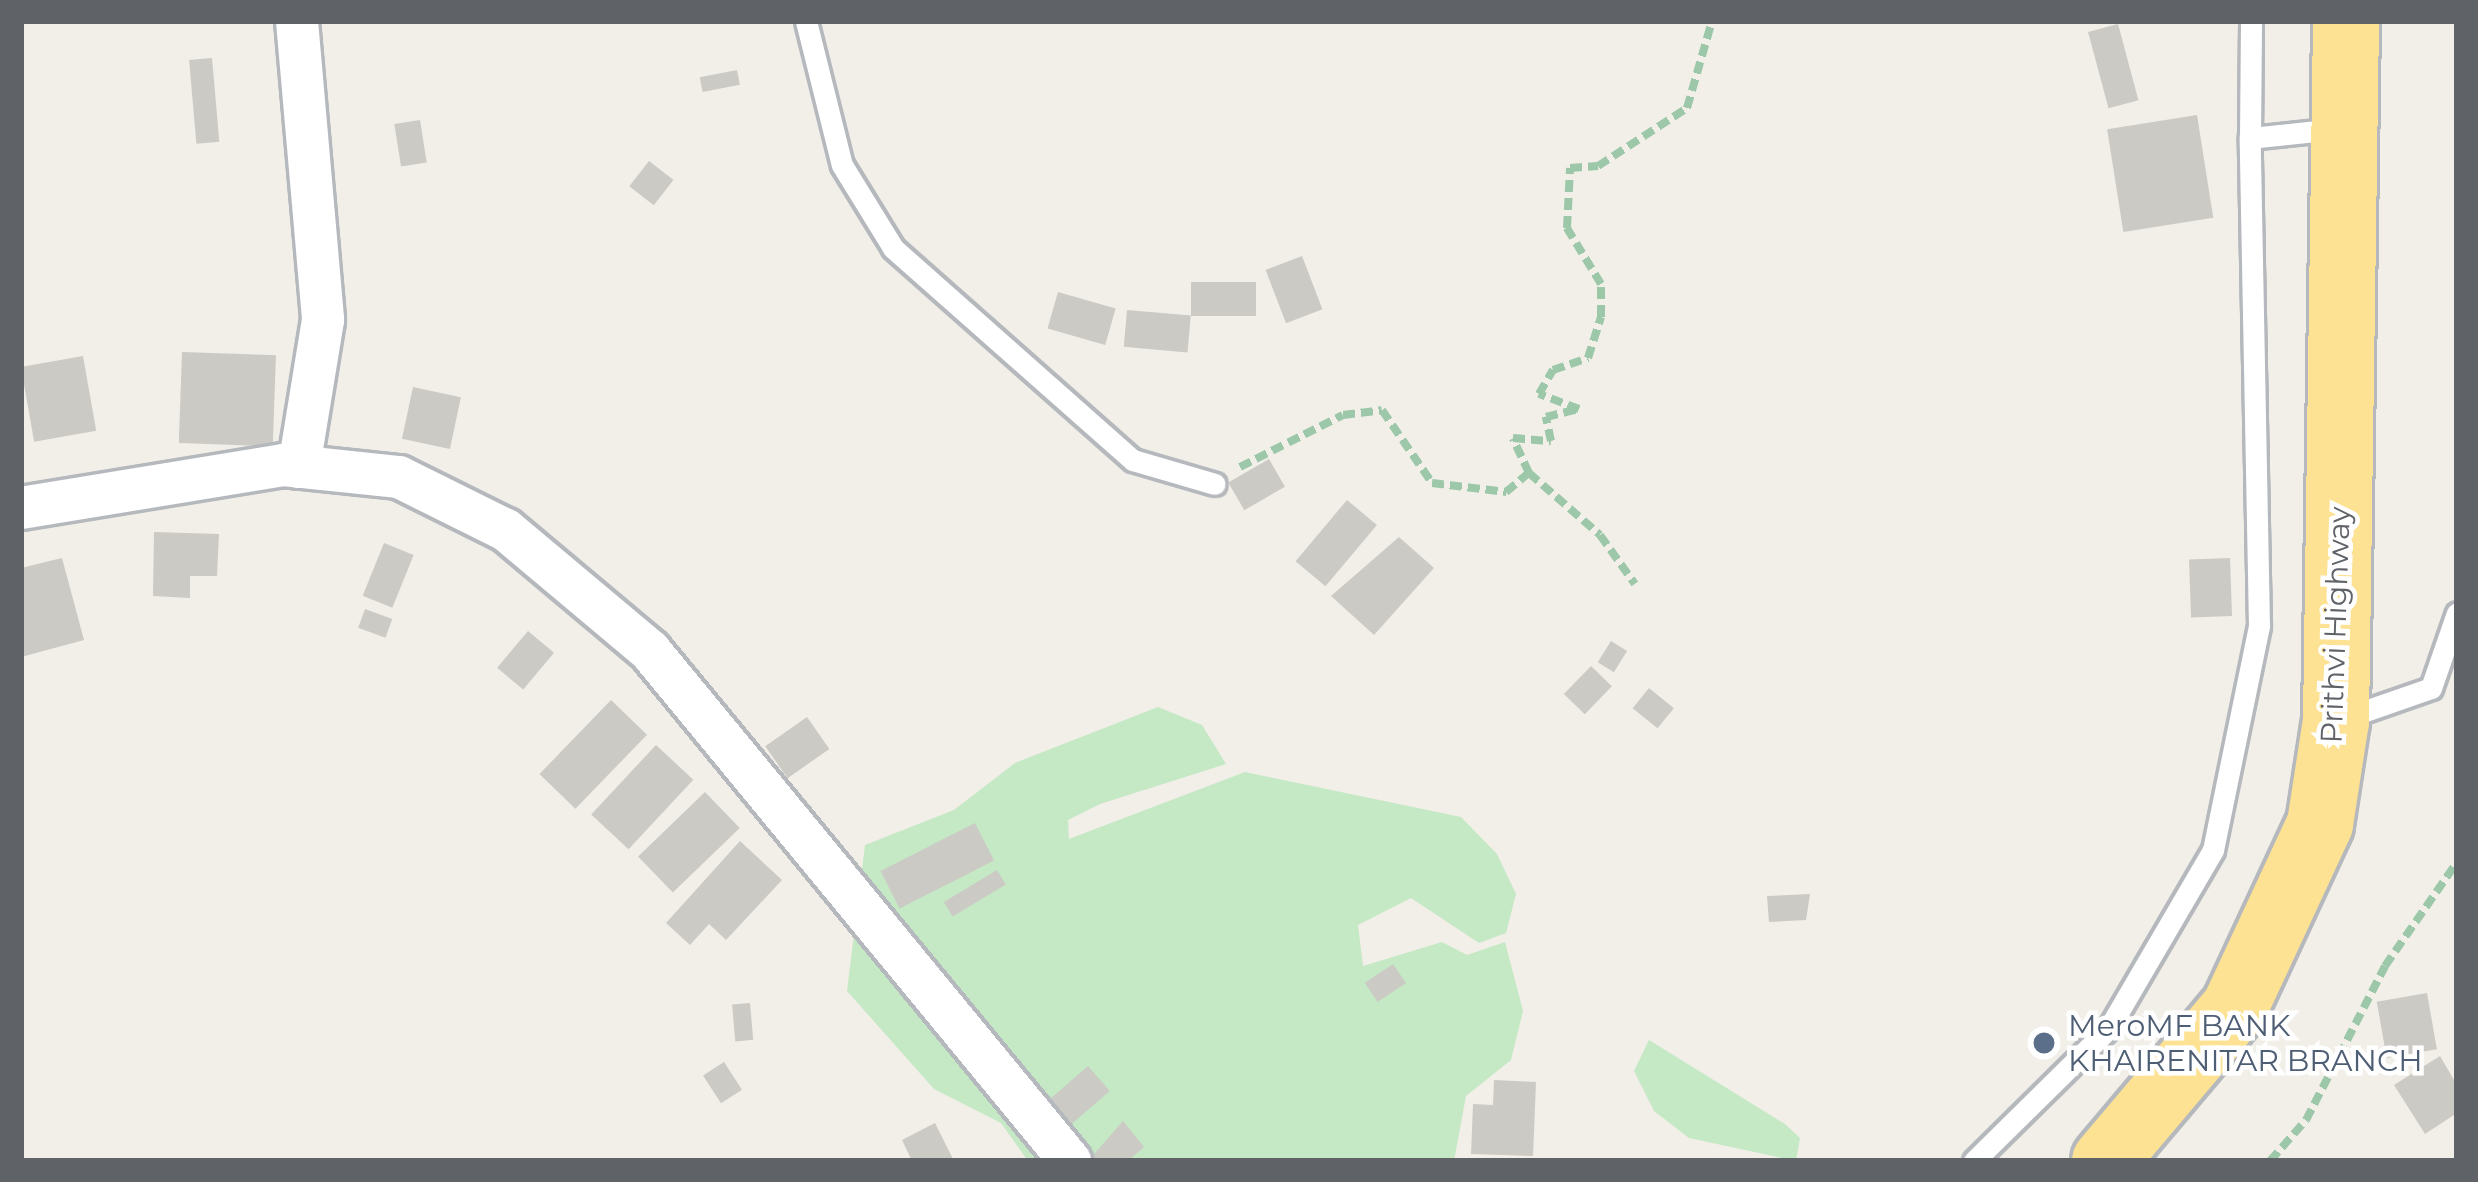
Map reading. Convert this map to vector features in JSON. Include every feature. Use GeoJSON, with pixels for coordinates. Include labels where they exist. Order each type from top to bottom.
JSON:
{"type":"FeatureCollection","features":[{"type":"Feature","properties":{"kind":"highway","name":"Prithvi Highway"},"geometry":{"type":"LineString","coordinates":[[2105,1161],[2258,965],[2320,824],[2336,721],[2346,21]]}},
{"type":"Feature","properties":{"kind":"street"},"geometry":{"type":"LineString","coordinates":[[297,21],[323,320],[298,467]]}},
{"type":"Feature","properties":{"kind":"street"},"geometry":{"type":"LineString","coordinates":[[21,508],[298,467],[399,478],[506,530],[650,651],[1070,1161]]}},
{"type":"Feature","properties":{"kind":"lane"},"geometry":{"type":"LineString","coordinates":[[806,21],[842,165],[893,248],[1133,460],[1215,484]]}},
{"type":"Feature","properties":{"kind":"lane"},"geometry":{"type":"LineString","coordinates":[[1974,1161],[2109,1028],[2213,850],[2259,626],[2251,21]]}},
{"type":"Feature","properties":{"kind":"lane"},"geometry":{"type":"LineString","coordinates":[[2250,138],[2346,129]]}},
{"type":"Feature","properties":{"kind":"lane"},"geometry":{"type":"LineString","coordinates":[[2336,721],[2431,688],[2457,613]]}},
{"type":"Feature","properties":{"kind":"path"},"geometry":{"type":"LineString","coordinates":[[1635,584],[1600,535],[1529,472],[1513,438],[1551,441],[1546,417],[1580,409],[1539,394],[1552,370],[1588,358],[1601,317],[1601,284],[1568,228],[1570,168],[1598,166],[1687,108],[1712,21]]}},
{"type":"Feature","properties":{"kind":"path"},"geometry":{"type":"LineString","coordinates":[[1274,447],[1382,410],[1432,483],[1506,492],[1529,472]]}},
{"type":"Feature","properties":{"kind":"path"},"geometry":{"type":"LineString","coordinates":[[2270,1161],[2306,1120],[2385,966],[2457,862]]}},
{"type":"Feature","properties":{"kind":"green space"},"geometry":{"type":"Polygon","coordinates":[[[1158,707],[1202,725],[1226,764],[1100,804],[1068,820],[1069,839],[1245,772],[1461,817],[1497,854],[1516,894],[1506,933],[1479,943],[1411,898],[1358,925],[1363,966],[1442,942],[1467,955],[1505,942],[1523,1011],[1511,1060],[1466,1096],[1454,1161],[1028,1161],[1001,1123],[934,1089],[847,991],[865,845],[954,810],[1015,763],[1158,707]]]}},
{"type":"Feature","properties":{"kind":"green space"},"geometry":{"type":"Polygon","coordinates":[[[1649,1040],[1785,1124],[1800,1138],[1796,1161],[1689,1138],[1654,1111],[1634,1071],[1649,1040]]]}},
{"type":"Feature","properties":{"kind":"building"},"geometry":{"type":"Polygon","coordinates":[[[2118,24],[2138,100],[2109,108],[2088,32],[2118,24]]]}},
{"type":"Feature","properties":{"kind":"building"},"geometry":{"type":"Polygon","coordinates":[[[212,58],[219,142],[196,144],[189,60],[212,58]]]}},
{"type":"Feature","properties":{"kind":"building"},"geometry":{"type":"Polygon","coordinates":[[[737,70],[740,85],[703,92],[700,77],[737,70]]]}},
{"type":"Feature","properties":{"kind":"building"},"geometry":{"type":"Polygon","coordinates":[[[2197,115],[2213,218],[2123,232],[2107,129],[2197,115]]]}},
{"type":"Feature","properties":{"kind":"building"},"geometry":{"type":"Polygon","coordinates":[[[420,120],[427,162],[401,167],[394,124],[420,120]]]}},
{"type":"Feature","properties":{"kind":"building"},"geometry":{"type":"Polygon","coordinates":[[[649,161],[673,180],[654,205],[629,186],[649,161]]]}},
{"type":"Feature","properties":{"kind":"building"},"geometry":{"type":"Polygon","coordinates":[[[1302,256],[1322,309],[1286,323],[1266,270],[1302,256]]]}},
{"type":"Feature","properties":{"kind":"building"},"geometry":{"type":"Polygon","coordinates":[[[1191,282],[1256,282],[1256,316],[1191,316],[1191,282]]]}},
{"type":"Feature","properties":{"kind":"building"},"geometry":{"type":"Polygon","coordinates":[[[1058,292],[1116,309],[1105,345],[1048,329],[1058,292]]]}},
{"type":"Feature","properties":{"kind":"building"},"geometry":{"type":"Polygon","coordinates":[[[1127,310],[1191,316],[1188,352],[1124,347],[1127,310]]]}},
{"type":"Feature","properties":{"kind":"building"},"geometry":{"type":"Polygon","coordinates":[[[182,352],[276,355],[273,446],[179,443],[182,352]]]}},
{"type":"Feature","properties":{"kind":"building"},"geometry":{"type":"Polygon","coordinates":[[[83,356],[96,431],[34,442],[21,367],[83,356]]]}},
{"type":"Feature","properties":{"kind":"building"},"geometry":{"type":"Polygon","coordinates":[[[413,387],[461,397],[450,449],[402,439],[413,387]]]}},
{"type":"Feature","properties":{"kind":"building"},"geometry":{"type":"Polygon","coordinates":[[[1269,459],[1285,487],[1244,510],[1228,482],[1269,459]]]}},
{"type":"Feature","properties":{"kind":"building"},"geometry":{"type":"Polygon","coordinates":[[[1347,500],[1377,525],[1325,586],[1296,561],[1347,500]]]}},
{"type":"Feature","properties":{"kind":"building"},"geometry":{"type":"Polygon","coordinates":[[[154,532],[219,534],[217,576],[190,576],[190,598],[153,596],[154,532]]]}},
{"type":"Feature","properties":{"kind":"building"},"geometry":{"type":"Polygon","coordinates":[[[1399,537],[1434,568],[1374,635],[1331,596],[1399,537]]]}},
{"type":"Feature","properties":{"kind":"building"},"geometry":{"type":"Polygon","coordinates":[[[384,543],[414,555],[392,608],[363,596],[384,543]]]}},
{"type":"Feature","properties":{"kind":"building"},"geometry":{"type":"Polygon","coordinates":[[[62,558],[84,640],[21,657],[21,568],[62,558]]]}},
{"type":"Feature","properties":{"kind":"building"},"geometry":{"type":"Polygon","coordinates":[[[2230,558],[2232,616],[2191,617],[2189,559],[2230,558]]]}},
{"type":"Feature","properties":{"kind":"building"},"geometry":{"type":"Polygon","coordinates":[[[365,609],[392,619],[385,638],[358,628],[365,609]]]}},
{"type":"Feature","properties":{"kind":"building"},"geometry":{"type":"Polygon","coordinates":[[[528,631],[554,653],[523,690],[497,668],[528,631]]]}},
{"type":"Feature","properties":{"kind":"building"},"geometry":{"type":"Polygon","coordinates":[[[1611,641],[1627,651],[1614,672],[1598,662],[1611,641]]]}},
{"type":"Feature","properties":{"kind":"building"},"geometry":{"type":"Polygon","coordinates":[[[1591,666],[1612,686],[1585,714],[1564,694],[1591,666]]]}},
{"type":"Feature","properties":{"kind":"building"},"geometry":{"type":"Polygon","coordinates":[[[1649,688],[1674,708],[1658,728],[1633,708],[1649,688]]]}},
{"type":"Feature","properties":{"kind":"building"},"geometry":{"type":"Polygon","coordinates":[[[611,700],[647,735],[575,809],[539,774],[611,700]]]}},
{"type":"Feature","properties":{"kind":"building"},"geometry":{"type":"Polygon","coordinates":[[[807,717],[829,749],[788,778],[765,746],[807,717]]]}},
{"type":"Feature","properties":{"kind":"building"},"geometry":{"type":"Polygon","coordinates":[[[656,745],[693,780],[629,849],[591,814],[656,745]]]}},
{"type":"Feature","properties":{"kind":"building"},"geometry":{"type":"Polygon","coordinates":[[[705,792],[740,828],[673,893],[638,857],[705,792]]]}},
{"type":"Feature","properties":{"kind":"building"},"geometry":{"type":"Polygon","coordinates":[[[975,823],[994,860],[900,909],[881,871],[975,823]]]}},
{"type":"Feature","properties":{"kind":"building"},"geometry":{"type":"Polygon","coordinates":[[[740,841],[782,880],[726,940],[709,924],[690,945],[666,923],[740,841]]]}},
{"type":"Feature","properties":{"kind":"building"},"geometry":{"type":"Polygon","coordinates":[[[997,870],[1006,885],[953,917],[944,902],[997,870]]]}},
{"type":"Feature","properties":{"kind":"building"},"geometry":{"type":"Polygon","coordinates":[[[1810,894],[1806,920],[1769,922],[1767,896],[1810,894]]]}},
{"type":"Feature","properties":{"kind":"building"},"geometry":{"type":"Polygon","coordinates":[[[1393,964],[1406,983],[1378,1002],[1365,983],[1393,964]]]}},
{"type":"Feature","properties":{"kind":"building"},"geometry":{"type":"Polygon","coordinates":[[[2427,993],[2437,1049],[2387,1058],[2377,1002],[2427,993]]]}},
{"type":"Feature","properties":{"kind":"building"},"geometry":{"type":"Polygon","coordinates":[[[750,1003],[753,1040],[735,1041],[732,1005],[750,1003]]]}},
{"type":"Feature","properties":{"kind":"building"},"geometry":{"type":"Polygon","coordinates":[[[2440,1056],[2457,1085],[2457,1113],[2425,1134],[2394,1085],[2440,1056]]]}},
{"type":"Feature","properties":{"kind":"building"},"geometry":{"type":"Polygon","coordinates":[[[724,1062],[742,1090],[721,1103],[703,1076],[724,1062]]]}},
{"type":"Feature","properties":{"kind":"building"},"geometry":{"type":"Polygon","coordinates":[[[1088,1066],[1110,1091],[1068,1127],[1046,1102],[1088,1066]]]}},
{"type":"Feature","properties":{"kind":"building"},"geometry":{"type":"Polygon","coordinates":[[[1494,1080],[1536,1082],[1533,1156],[1471,1154],[1473,1104],[1493,1105],[1494,1080]]]}},
{"type":"Feature","properties":{"kind":"building"},"geometry":{"type":"Polygon","coordinates":[[[1123,1121],[1144,1147],[1128,1161],[1088,1161],[1123,1121]]]}},
{"type":"Feature","properties":{"kind":"building"},"geometry":{"type":"Polygon","coordinates":[[[935,1123],[954,1161],[912,1161],[902,1140],[935,1123]]]}},
{"type":"Feature","properties":{"kind":"place","name":"MeroMF BANK KHAIRENITAR BRANCH"},"geometry":{"type":"Point","coordinates":[2044,1043]}}]}
